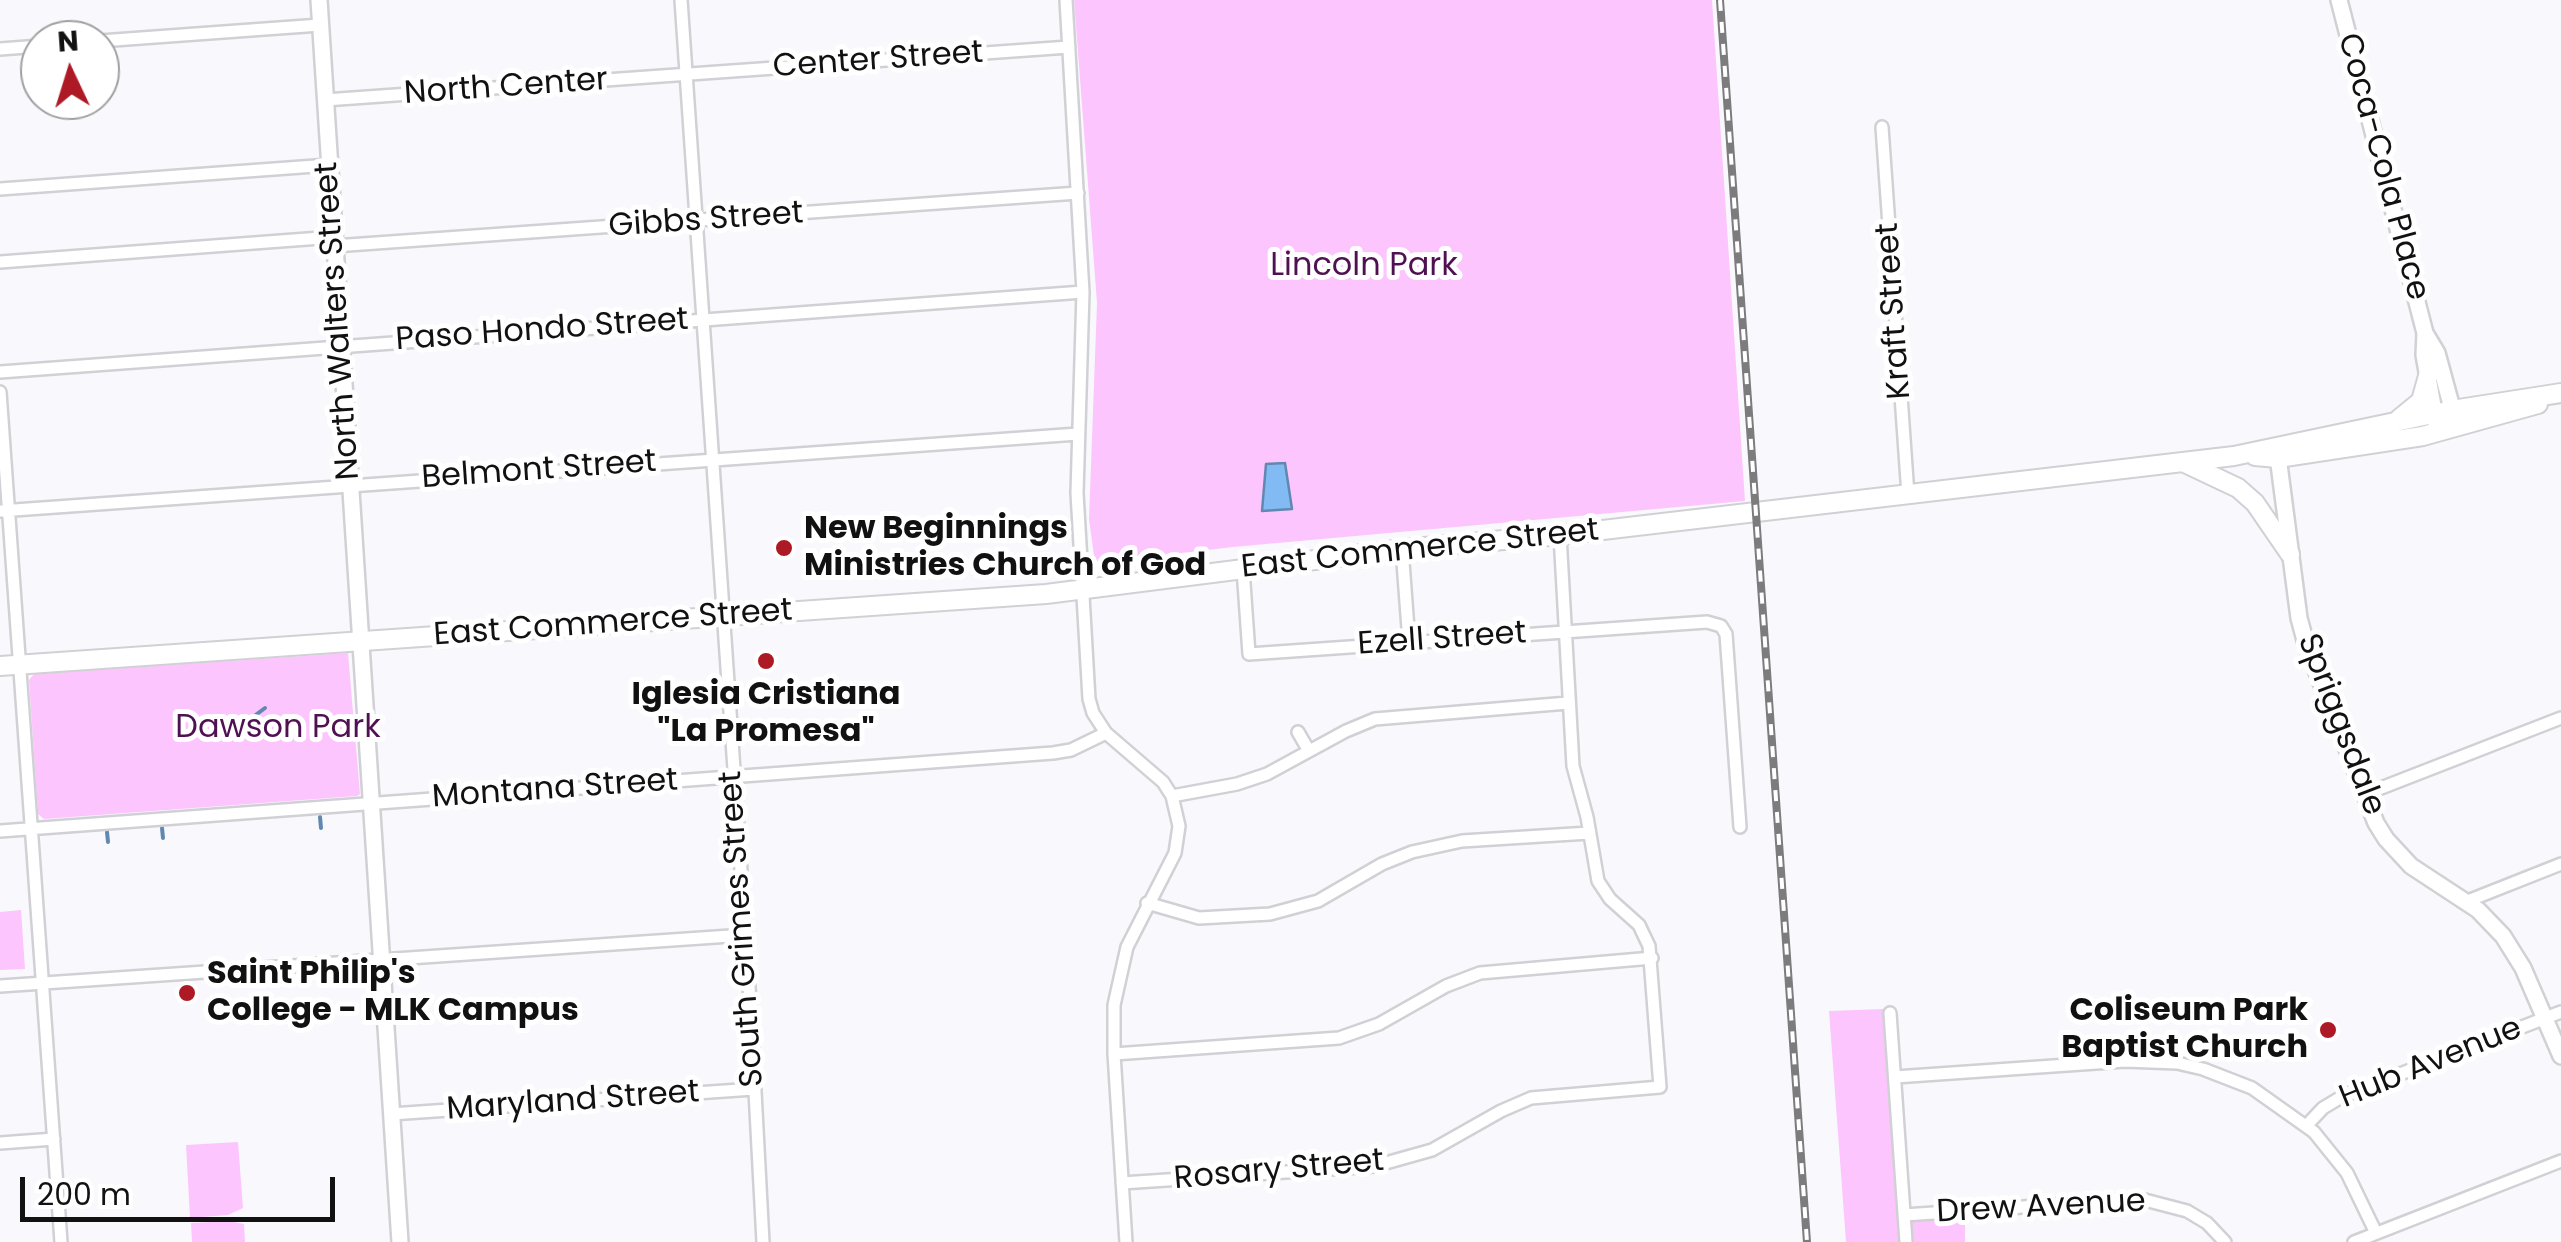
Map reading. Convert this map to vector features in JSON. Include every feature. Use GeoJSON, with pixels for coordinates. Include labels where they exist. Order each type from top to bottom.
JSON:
{"type":"FeatureCollection","features":[{"type":"Feature","properties":{"kind":"main road","name":"North Walters Street"},"geometry":{"type":"LineString","coordinates":[[318,0],[400,1242]]}},
{"type":"Feature","properties":{"kind":"main road","name":"Coca-Cola Place"},"geometry":{"type":"LineString","coordinates":[[2339,0],[2425,333],[2428,376],[2445,421]]}},
{"type":"Feature","properties":{"kind":"main road","name":"Coca-Cola Place"},"geometry":{"type":"LineString","coordinates":[[2425,333],[2437,354],[2445,421]]}},
{"type":"Feature","properties":{"kind":"main road"},"geometry":{"type":"LineString","coordinates":[[2395,422],[2422,401],[2428,376]]}},
{"type":"Feature","properties":{"kind":"main road","name":"East Commerce Street"},"geometry":{"type":"LineString","coordinates":[[0,666],[1082,589],[1402,549],[1560,535],[2239,456],[2445,421],[2561,395]]}},
{"type":"Feature","properties":{"kind":"main road","name":"East Commerce Street"},"geometry":{"type":"LineString","coordinates":[[2277,451],[2395,422],[2445,421]]}},
{"type":"Feature","properties":{"kind":"main road","name":"Spriggsdale"},"geometry":{"type":"LineString","coordinates":[[2277,451],[2306,644],[2376,823],[2398,853],[2425,877],[2490,920],[2553,1015],[2561,1056]]}},
{"type":"Feature","properties":{"kind":"main road"},"geometry":{"type":"LineString","coordinates":[[2182,462],[2238,488],[2255,503],[2290,554]]}},
{"type":"Feature","properties":{"kind":"street","name":"South Grimes Street"},"geometry":{"type":"LineString","coordinates":[[680,0],[746,935],[763,1242]]}},
{"type":"Feature","properties":{"kind":"street"},"geometry":{"type":"LineString","coordinates":[[1066,0],[1083,292],[1078,434],[1089,699],[1106,733],[1151,769],[1172,796],[1179,826],[1176,853],[1127,947],[1117,983],[1114,1054],[1126,1242]]}},
{"type":"Feature","properties":{"kind":"street"},"geometry":{"type":"LineString","coordinates":[[120,41],[320,26]]}},
{"type":"Feature","properties":{"kind":"street","name":"Center Street"},"geometry":{"type":"LineString","coordinates":[[687,76],[1069,48]]}},
{"type":"Feature","properties":{"kind":"street","name":"North Center"},"geometry":{"type":"LineString","coordinates":[[325,100],[687,76]]}},
{"type":"Feature","properties":{"kind":"street","name":"Kraft Street"},"geometry":{"type":"LineString","coordinates":[[1882,127],[1908,495]]}},
{"type":"Feature","properties":{"kind":"street"},"geometry":{"type":"LineString","coordinates":[[0,189],[329,165]]}},
{"type":"Feature","properties":{"kind":"street","name":"Gibbs Street"},"geometry":{"type":"LineString","coordinates":[[0,262],[696,222],[1078,193]]}},
{"type":"Feature","properties":{"kind":"street","name":"Paso Hondo Street"},"geometry":{"type":"LineString","coordinates":[[0,372],[1083,292]]}},
{"type":"Feature","properties":{"kind":"street"},"geometry":{"type":"LineString","coordinates":[[0,392],[5,511],[20,664],[61,1242]]}},
{"type":"Feature","properties":{"kind":"street","name":"Belmont Street"},"geometry":{"type":"LineString","coordinates":[[5,511],[1078,434]]}},
{"type":"Feature","properties":{"kind":"street"},"geometry":{"type":"LineString","coordinates":[[1114,1054],[1339,1038],[1379,1024],[1446,986],[1480,973],[1652,958],[1639,926],[1610,899],[1598,881],[1572,766],[1560,535]]}},
{"type":"Feature","properties":{"kind":"street"},"geometry":{"type":"LineString","coordinates":[[1402,549],[1409,642]]}},
{"type":"Feature","properties":{"kind":"street","name":"Ezell Street"},"geometry":{"type":"LineString","coordinates":[[1242,569],[1249,654],[1707,622],[1721,626],[1726,634],[1740,827]]}},
{"type":"Feature","properties":{"kind":"street"},"geometry":{"type":"LineString","coordinates":[[1172,796],[1267,774],[1358,724],[1375,719],[1568,704]]}},
{"type":"Feature","properties":{"kind":"street"},"geometry":{"type":"LineString","coordinates":[[2363,795],[2561,718]]}},
{"type":"Feature","properties":{"kind":"street"},"geometry":{"type":"LineString","coordinates":[[1298,732],[1310,751]]}},
{"type":"Feature","properties":{"kind":"street","name":"Montana Street"},"geometry":{"type":"LineString","coordinates":[[0,831],[1054,753],[1071,750],[1106,733]]}},
{"type":"Feature","properties":{"kind":"street"},"geometry":{"type":"LineString","coordinates":[[1148,903],[1199,918],[1270,914],[1318,901],[1382,864],[1412,852],[1462,841],[1589,833]]}},
{"type":"Feature","properties":{"kind":"street"},"geometry":{"type":"LineString","coordinates":[[2465,902],[2561,864]]}},
{"type":"Feature","properties":{"kind":"street"},"geometry":{"type":"LineString","coordinates":[[0,986],[746,935]]}},
{"type":"Feature","properties":{"kind":"street","name":"Rosary Street"},"geometry":{"type":"LineString","coordinates":[[1122,1183],[1375,1166],[1432,1150],[1531,1098],[1660,1088],[1652,958]]}},
{"type":"Feature","properties":{"kind":"street"},"geometry":{"type":"LineString","coordinates":[[1890,1014],[1906,1242]]}},
{"type":"Feature","properties":{"kind":"street","name":"Hub Avenue"},"geometry":{"type":"LineString","coordinates":[[2306,1125],[2323,1108],[2344,1096],[2553,1015]]}},
{"type":"Feature","properties":{"kind":"street"},"geometry":{"type":"LineString","coordinates":[[1894,1076],[2125,1060],[2178,1064],[2216,1073],[2252,1088],[2306,1125],[2347,1173],[2376,1233]]}},
{"type":"Feature","properties":{"kind":"street","name":"Maryland Street"},"geometry":{"type":"LineString","coordinates":[[391,1114],[754,1089]]}},
{"type":"Feature","properties":{"kind":"street"},"geometry":{"type":"LineString","coordinates":[[0,1143],[54,1140]]}},
{"type":"Feature","properties":{"kind":"street"},"geometry":{"type":"LineString","coordinates":[[2354,1242],[2561,1161]]}},
{"type":"Feature","properties":{"kind":"street","name":"Drew Avenue"},"geometry":{"type":"LineString","coordinates":[[1904,1216],[2142,1199],[2187,1211],[2225,1242]]}},
{"type":"Feature","properties":{"kind":"green space","name":"Lincoln Park"},"geometry":{"type":"Polygon","coordinates":[[[1074,0],[1712,0],[1745,501],[1095,563],[1089,519],[1097,303],[1074,0]]]}},
{"type":"Feature","properties":{"kind":"green space","name":"Dawson Park"},"geometry":{"type":"Polygon","coordinates":[[[348,653],[360,794],[357,796],[44,819],[38,814],[29,680],[34,674],[348,653]]]}},
{"type":"Feature","properties":{"kind":"green space"},"geometry":{"type":"Polygon","coordinates":[[[21,910],[25,969],[0,970],[0,912],[21,910]]]}},
{"type":"Feature","properties":{"kind":"green space"},"geometry":{"type":"Polygon","coordinates":[[[1883,1009],[1898,1221],[1965,1217],[1965,1242],[1846,1242],[1829,1011],[1883,1009]]]}},
{"type":"Feature","properties":{"kind":"green space"},"geometry":{"type":"Polygon","coordinates":[[[238,1142],[243,1208],[228,1215],[190,1218],[186,1145],[238,1142]]]}},
{"type":"Feature","properties":{"kind":"green space"},"geometry":{"type":"Polygon","coordinates":[[[191,1223],[244,1224],[245,1242],[192,1242],[191,1223]]]}},
{"type":"Feature","properties":{"kind":"water"},"geometry":{"type":"Polygon","coordinates":[[[1285,463],[1292,509],[1262,511],[1266,464],[1285,463]]]}},
{"type":"Feature","properties":{"kind":"waterway"},"geometry":{"type":"LineString","coordinates":[[244,733],[249,720],[265,708]]}},
{"type":"Feature","properties":{"kind":"waterway"},"geometry":{"type":"LineString","coordinates":[[320,817],[321,828]]}},
{"type":"Feature","properties":{"kind":"waterway"},"geometry":{"type":"LineString","coordinates":[[162,828],[163,838]]}},
{"type":"Feature","properties":{"kind":"waterway"},"geometry":{"type":"LineString","coordinates":[[107,832],[108,842]]}},
{"type":"Feature","properties":{"kind":"railway"},"geometry":{"type":"LineString","coordinates":[[1720,0],[1807,1242]]}},
{"type":"Feature","properties":{"kind":"place","name":"New Beginnings Ministries Church of God"},"geometry":{"type":"Point","coordinates":[784,548]}},
{"type":"Feature","properties":{"kind":"place","name":"Iglesia Cristiana \"La Promesa\""},"geometry":{"type":"Point","coordinates":[766,661]}},
{"type":"Feature","properties":{"kind":"place","name":"Saint Philip's College - MLK Campus"},"geometry":{"type":"Point","coordinates":[187,993]}},
{"type":"Feature","properties":{"kind":"place","name":"Coliseum Park Baptist Church"},"geometry":{"type":"Point","coordinates":[2328,1030]}}]}
